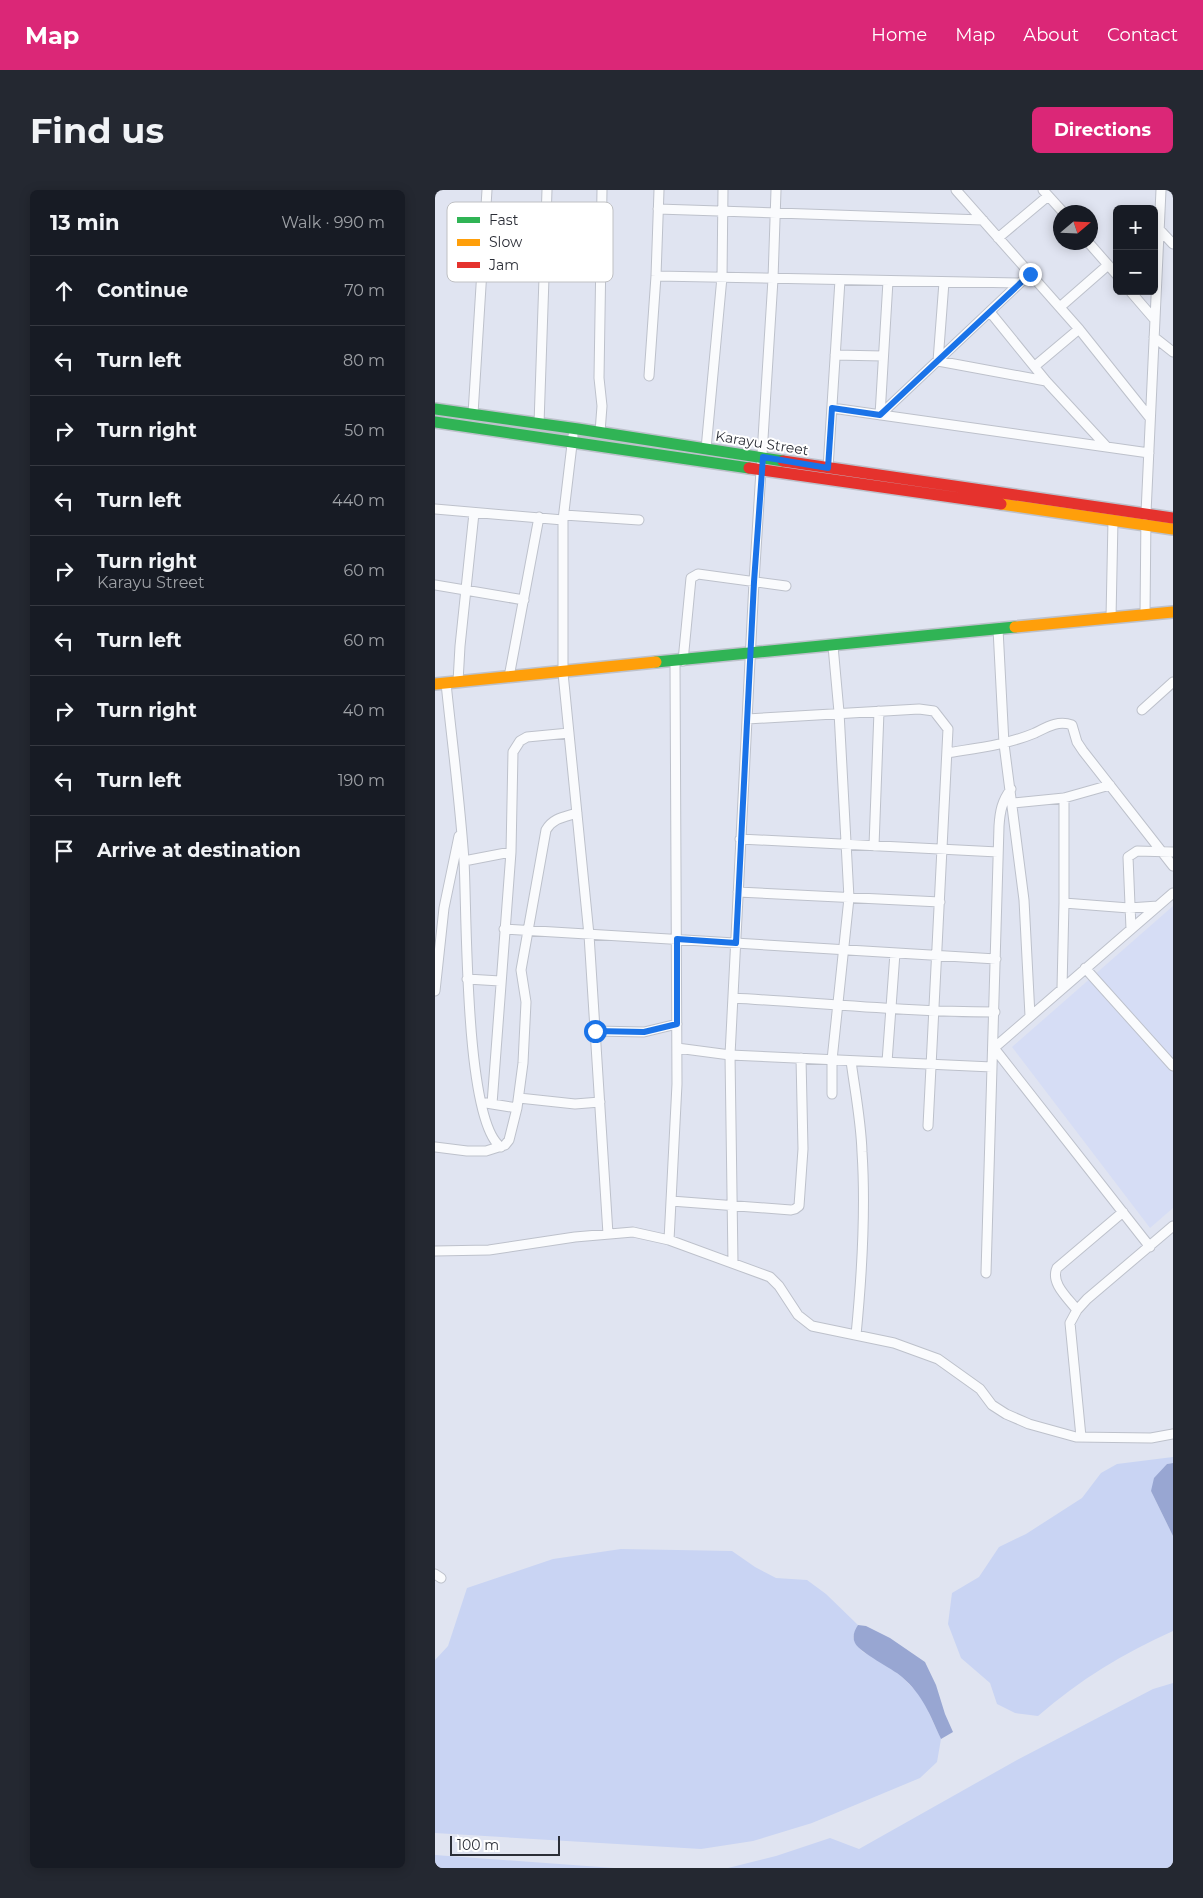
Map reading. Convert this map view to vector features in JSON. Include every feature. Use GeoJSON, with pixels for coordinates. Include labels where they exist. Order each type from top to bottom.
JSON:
{"type":"FeatureCollection","features":[{"type":"Feature","properties":{"kind":"main road","name":"Karayu Street"},"geometry":{"type":"LineString","coordinates":[[435,409],[575,428],[706,449],[762,462],[1113,520],[1173,518]]}},
{"type":"Feature","properties":{"kind":"main road","name":"Karayu Street"},"geometry":{"type":"LineString","coordinates":[[435,422],[572,442],[828,468],[1146,519],[1173,529]]}},
{"type":"Feature","properties":{"kind":"main road"},"geometry":{"type":"LineString","coordinates":[[440,684],[1173,612]]}},
{"type":"Feature","properties":{"kind":"street"},"geometry":{"type":"LineString","coordinates":[[649,376],[656,276],[659,190]]}},
{"type":"Feature","properties":{"kind":"street"},"geometry":{"type":"LineString","coordinates":[[706,449],[722,277],[723,190]]}},
{"type":"Feature","properties":{"kind":"street"},"geometry":{"type":"LineString","coordinates":[[733,1263],[730,1055],[754,582],[773,279],[776,190]]}},
{"type":"Feature","properties":{"kind":"street"},"geometry":{"type":"LineString","coordinates":[[956,190],[1060,307],[1150,418]]}},
{"type":"Feature","properties":{"kind":"street"},"geometry":{"type":"LineString","coordinates":[[1145,615],[1146,519],[1161,190]]}},
{"type":"Feature","properties":{"kind":"street"},"geometry":{"type":"LineString","coordinates":[[999,238],[1046,193],[1057,205]]}},
{"type":"Feature","properties":{"kind":"street"},"geometry":{"type":"LineString","coordinates":[[658,209],[983,220]]}},
{"type":"Feature","properties":{"kind":"street"},"geometry":{"type":"LineString","coordinates":[[1159,229],[1173,244]]}},
{"type":"Feature","properties":{"kind":"street"},"geometry":{"type":"LineString","coordinates":[[1095,250],[1113,271]]}},
{"type":"Feature","properties":{"kind":"street"},"geometry":{"type":"LineString","coordinates":[[1060,307],[1108,265]]}},
{"type":"Feature","properties":{"kind":"street"},"geometry":{"type":"LineString","coordinates":[[880,415],[1030,274]]}},
{"type":"Feature","properties":{"kind":"street"},"geometry":{"type":"LineString","coordinates":[[656,276],[1020,283]]}},
{"type":"Feature","properties":{"kind":"street"},"geometry":{"type":"LineString","coordinates":[[828,468],[840,280]]}},
{"type":"Feature","properties":{"kind":"street"},"geometry":{"type":"LineString","coordinates":[[880,415],[888,281]]}},
{"type":"Feature","properties":{"kind":"street"},"geometry":{"type":"LineString","coordinates":[[473,414],[481,282]]}},
{"type":"Feature","properties":{"kind":"street"},"geometry":{"type":"LineString","coordinates":[[539,424],[544,282]]}},
{"type":"Feature","properties":{"kind":"street"},"geometry":{"type":"LineString","coordinates":[[600,432],[602,406],[599,378],[601,282]]}},
{"type":"Feature","properties":{"kind":"street"},"geometry":{"type":"LineString","coordinates":[[938,361],[944,282]]}},
{"type":"Feature","properties":{"kind":"street"},"geometry":{"type":"LineString","coordinates":[[1134,295],[1155,320]]}},
{"type":"Feature","properties":{"kind":"street"},"geometry":{"type":"LineString","coordinates":[[990,312],[1046,381],[1105,446]]}},
{"type":"Feature","properties":{"kind":"street"},"geometry":{"type":"LineString","coordinates":[[1035,366],[1079,330]]}},
{"type":"Feature","properties":{"kind":"street"},"geometry":{"type":"LineString","coordinates":[[1154,337],[1173,352]]}},
{"type":"Feature","properties":{"kind":"street"},"geometry":{"type":"LineString","coordinates":[[835,355],[883,356]]}},
{"type":"Feature","properties":{"kind":"street"},"geometry":{"type":"LineString","coordinates":[[938,361],[1046,381]]}},
{"type":"Feature","properties":{"kind":"street"},"geometry":{"type":"LineString","coordinates":[[832,408],[1149,453]]}},
{"type":"Feature","properties":{"kind":"street"},"geometry":{"type":"LineString","coordinates":[[575,428],[563,517],[563,673],[589,935],[608,1234]]}},
{"type":"Feature","properties":{"kind":"street"},"geometry":{"type":"LineString","coordinates":[[435,509],[539,518],[639,520]]}},
{"type":"Feature","properties":{"kind":"street"},"geometry":{"type":"LineString","coordinates":[[458,682],[474,513]]}},
{"type":"Feature","properties":{"kind":"street"},"geometry":{"type":"LineString","coordinates":[[509,677],[539,518]]}},
{"type":"Feature","properties":{"kind":"street"},"geometry":{"type":"LineString","coordinates":[[1111,618],[1113,520]]}},
{"type":"Feature","properties":{"kind":"street"},"geometry":{"type":"LineString","coordinates":[[669,1240],[677,1084],[679,661],[691,578],[698,574],[786,586]]}},
{"type":"Feature","properties":{"kind":"street"},"geometry":{"type":"LineString","coordinates":[[435,585],[524,600]]}},
{"type":"Feature","properties":{"kind":"street"},"geometry":{"type":"LineString","coordinates":[[998,629],[1004,744],[1024,900],[1029,1016]]}},
{"type":"Feature","properties":{"kind":"street"},"geometry":{"type":"LineString","coordinates":[[833,646],[839,712],[849,898],[831,1060],[833,1094]]}},
{"type":"Feature","properties":{"kind":"street"},"geometry":{"type":"LineString","coordinates":[[1142,710],[1159,697],[1173,682]]}},
{"type":"Feature","properties":{"kind":"street"},"geometry":{"type":"LineString","coordinates":[[440,684],[461,826],[464,861],[467,979],[472,1039],[481,1102],[491,1136],[495,1143],[501,1147]]}},
{"type":"Feature","properties":{"kind":"street"},"geometry":{"type":"LineString","coordinates":[[747,719],[839,712],[919,709],[934,711],[948,730],[928,1126]]}},
{"type":"Feature","properties":{"kind":"street"},"geometry":{"type":"LineString","coordinates":[[874,846],[879,711]]}},
{"type":"Feature","properties":{"kind":"street"},"geometry":{"type":"LineString","coordinates":[[947,753],[1004,744],[1056,723],[1065,722],[1071,725],[1077,742],[1173,866]]}},
{"type":"Feature","properties":{"kind":"street"},"geometry":{"type":"LineString","coordinates":[[491,1104],[511,852],[513,752],[520,741],[527,737],[569,733]]}},
{"type":"Feature","properties":{"kind":"street"},"geometry":{"type":"LineString","coordinates":[[1013,803],[1064,798],[1111,785]]}},
{"type":"Feature","properties":{"kind":"street"},"geometry":{"type":"LineString","coordinates":[[987,1273],[1000,809],[1004,798],[1011,789]]}},
{"type":"Feature","properties":{"kind":"street"},"geometry":{"type":"LineString","coordinates":[[1062,988],[1064,798]]}},
{"type":"Feature","properties":{"kind":"street"},"geometry":{"type":"LineString","coordinates":[[435,1147],[486,1151],[501,1147],[509,1140],[519,1098],[523,1063],[526,1002],[521,970],[546,830],[551,822],[577,813]]}},
{"type":"Feature","properties":{"kind":"street"},"geometry":{"type":"LineString","coordinates":[[435,991],[444,908],[461,826]]}},
{"type":"Feature","properties":{"kind":"street"},"geometry":{"type":"LineString","coordinates":[[740,840],[998,852]]}},
{"type":"Feature","properties":{"kind":"street"},"geometry":{"type":"LineString","coordinates":[[1131,929],[1128,857],[1137,851],[1173,852]]}},
{"type":"Feature","properties":{"kind":"street"},"geometry":{"type":"LineString","coordinates":[[464,861],[511,852]]}},
{"type":"Feature","properties":{"kind":"street"},"geometry":{"type":"LineString","coordinates":[[738,892],[940,902]]}},
{"type":"Feature","properties":{"kind":"street"},"geometry":{"type":"LineString","coordinates":[[994,1048],[1173,893]]}},
{"type":"Feature","properties":{"kind":"street"},"geometry":{"type":"LineString","coordinates":[[1064,903],[1129,908],[1158,906]]}},
{"type":"Feature","properties":{"kind":"street"},"geometry":{"type":"LineString","coordinates":[[504,930],[996,959]]}},
{"type":"Feature","properties":{"kind":"street"},"geometry":{"type":"LineString","coordinates":[[887,1062],[895,953]]}},
{"type":"Feature","properties":{"kind":"street"},"geometry":{"type":"LineString","coordinates":[[1085,968],[1173,1066]]}},
{"type":"Feature","properties":{"kind":"street"},"geometry":{"type":"LineString","coordinates":[[467,979],[500,981]]}},
{"type":"Feature","properties":{"kind":"street"},"geometry":{"type":"LineString","coordinates":[[733,998],[935,1012],[995,1012]]}},
{"type":"Feature","properties":{"kind":"street"},"geometry":{"type":"LineString","coordinates":[[595,1031],[644,1032],[677,1024]]}},
{"type":"Feature","properties":{"kind":"street"},"geometry":{"type":"LineString","coordinates":[[677,1048],[730,1055],[992,1067]]}},
{"type":"Feature","properties":{"kind":"street"},"geometry":{"type":"LineString","coordinates":[[994,1048],[1150,1247]]}},
{"type":"Feature","properties":{"kind":"street"},"geometry":{"type":"LineString","coordinates":[[671,1201],[732,1204],[791,1210],[795,1210],[799,1206],[803,1149],[801,1058]]}},
{"type":"Feature","properties":{"kind":"street"},"geometry":{"type":"LineString","coordinates":[[851,1061],[862,1150],[863,1191],[863,1255],[857,1335]]}},
{"type":"Feature","properties":{"kind":"street"},"geometry":{"type":"LineString","coordinates":[[519,1098],[575,1104],[600,1102]]}},
{"type":"Feature","properties":{"kind":"street"},"geometry":{"type":"LineString","coordinates":[[481,1102],[517,1108]]}},
{"type":"Feature","properties":{"kind":"street"},"geometry":{"type":"LineString","coordinates":[[1077,1310],[1057,1284],[1055,1278],[1057,1268],[1123,1212]]}},
{"type":"Feature","properties":{"kind":"street"},"geometry":{"type":"LineString","coordinates":[[1081,1437],[1070,1323],[1077,1310],[1173,1226]]}},
{"type":"Feature","properties":{"kind":"street"},"geometry":{"type":"LineString","coordinates":[[435,1251],[489,1250],[575,1237],[633,1232],[669,1240],[769,1277],[779,1286],[798,1315],[812,1326],[894,1343],[939,1359],[980,1390],[992,1404],[1006,1414],[1029,1424],[1076,1437],[1151,1438],[1173,1434]]}},
{"type":"Feature","properties":{"kind":"shaded area"},"geometry":{"type":"Polygon","coordinates":[[[1173,906],[1173,1208],[1150,1228],[1012,1047],[1173,906]]]}},
{"type":"Feature","properties":{"kind":"shaded area"},"geometry":{"type":"Polygon","coordinates":[[[1173,1457],[1173,1463],[1167,1464],[1151,1491],[1173,1536],[1173,1631],[1137,1648],[1103,1668],[1069,1691],[1038,1716],[1015,1713],[997,1704],[990,1683],[961,1658],[948,1624],[952,1593],[979,1577],[999,1547],[1026,1534],[1082,1498],[1101,1473],[1117,1464],[1173,1457]]]}},
{"type":"Feature","properties":{"kind":"shaded area"},"geometry":{"type":"Polygon","coordinates":[[[1173,1463],[1173,1536],[1151,1491],[1154,1478],[1167,1464],[1173,1463]]]}},
{"type":"Feature","properties":{"kind":"shaded area"},"geometry":{"type":"Polygon","coordinates":[[[621,1549],[732,1551],[755,1567],[776,1578],[807,1580],[826,1594],[858,1625],[853,1637],[863,1652],[886,1664],[921,1696],[941,1739],[937,1762],[920,1778],[812,1823],[753,1841],[701,1849],[435,1833],[435,1660],[448,1646],[467,1588],[553,1559],[621,1549]]]}},
{"type":"Feature","properties":{"kind":"shaded area"},"geometry":{"type":"Polygon","coordinates":[[[858,1625],[866,1626],[890,1638],[925,1662],[936,1685],[953,1732],[941,1739],[925,1706],[909,1684],[897,1673],[858,1647],[854,1641],[854,1636],[858,1625]]]}},
{"type":"Feature","properties":{"kind":"shaded area"},"geometry":{"type":"Polygon","coordinates":[[[1173,1683],[1173,1868],[728,1868],[776,1856],[830,1838],[859,1849],[1017,1760],[1153,1689],[1173,1683]]]}},
{"type":"Feature","properties":{"kind":"shaded area"},"geometry":{"type":"Polygon","coordinates":[[[435,1855],[614,1868],[435,1868],[435,1855]]]}},
{"type":"Feature","properties":{"kind":"traffic: fast"},"geometry":{"type":"LineString","coordinates":[[435,409],[783,461]]}},
{"type":"Feature","properties":{"kind":"traffic: fast"},"geometry":{"type":"LineString","coordinates":[[435,422],[749,468]]}},
{"type":"Feature","properties":{"kind":"traffic: fast"},"geometry":{"type":"LineString","coordinates":[[656,662],[1015,627]]}},
{"type":"Feature","properties":{"kind":"traffic: slow"},"geometry":{"type":"LineString","coordinates":[[1001,504],[1173,529]]}},
{"type":"Feature","properties":{"kind":"traffic: slow"},"geometry":{"type":"LineString","coordinates":[[1015,627],[1173,612]]}},
{"type":"Feature","properties":{"kind":"traffic: slow"},"geometry":{"type":"LineString","coordinates":[[435,684],[656,662]]}},
{"type":"Feature","properties":{"kind":"traffic: jam"},"geometry":{"type":"LineString","coordinates":[[783,461],[1173,518]]}},
{"type":"Feature","properties":{"kind":"traffic: jam"},"geometry":{"type":"LineString","coordinates":[[749,468],[1001,504]]}},
{"type":"Feature","properties":{"kind":"route"},"geometry":{"type":"LineString","coordinates":[[595,1031],[644,1032],[677,1024],[677,939],[736,943],[754,582],[763,457],[828,468],[832,408],[880,415],[1030,274]]}}]}
